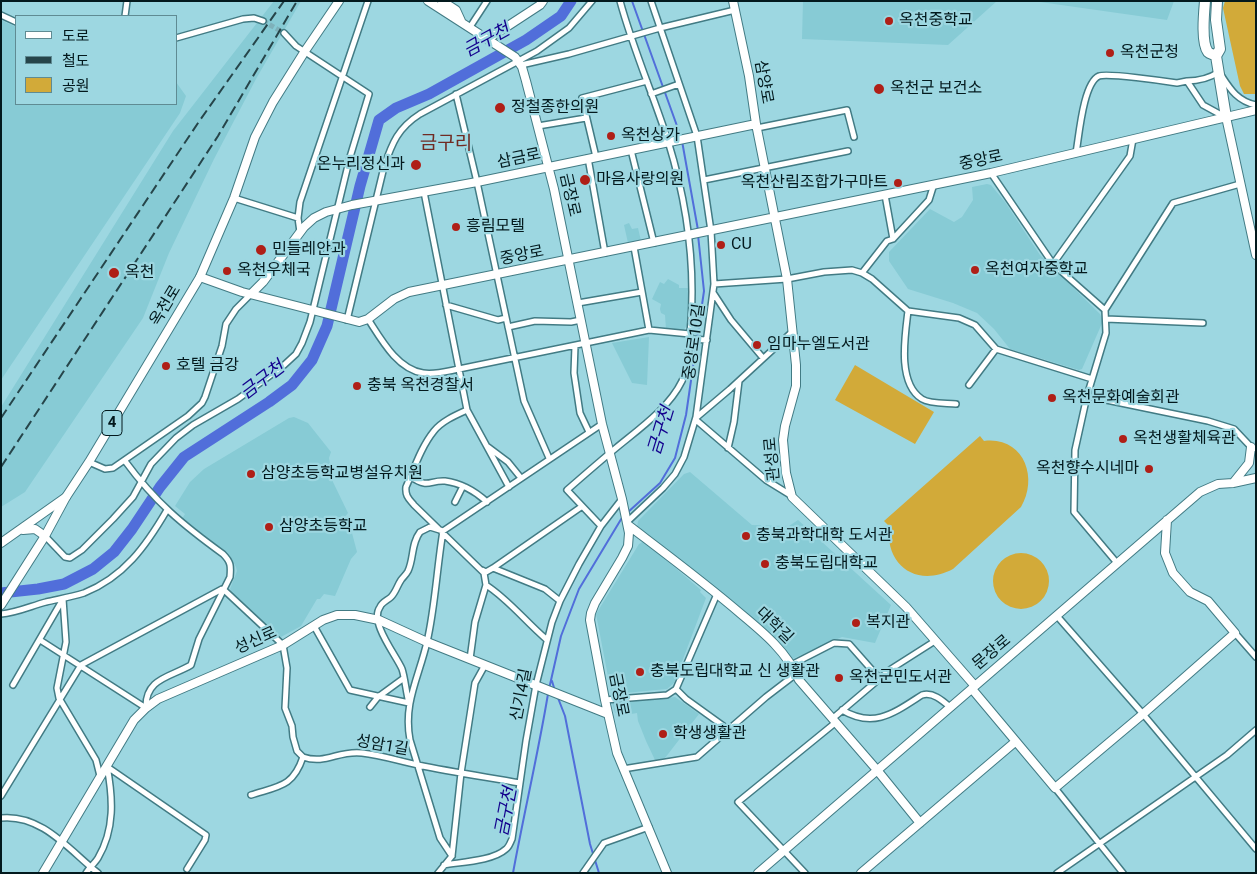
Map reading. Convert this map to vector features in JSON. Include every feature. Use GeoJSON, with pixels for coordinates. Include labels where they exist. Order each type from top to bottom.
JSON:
{"type":"FeatureCollection","features":[{"type":"Feature","properties":{"kind":"highway"},"geometry":{"type":"LineString","coordinates":[[1205,1],[1204,26],[1206,45],[1208,51],[1216,56]]}},
{"type":"Feature","properties":{"kind":"highway"},"geometry":{"type":"LineString","coordinates":[[1218,1],[1216,20],[1220,48],[1216,56],[1226,117]]}},
{"type":"Feature","properties":{"kind":"street"},"geometry":{"type":"LineString","coordinates":[[125,15],[127,1]]}},
{"type":"Feature","properties":{"kind":"street","name":"4"},"geometry":{"type":"LineString","coordinates":[[306,49],[339,1]]}},
{"type":"Feature","properties":{"kind":"street"},"geometry":{"type":"LineString","coordinates":[[300,232],[298,218],[300,202],[368,1]]}},
{"type":"Feature","properties":{"kind":"street"},"geometry":{"type":"LineString","coordinates":[[428,1],[490,40],[518,61],[569,54],[658,28],[735,10]]}},
{"type":"Feature","properties":{"kind":"street"},"geometry":{"type":"LineString","coordinates":[[442,1],[456,10],[462,22]]}},
{"type":"Feature","properties":{"kind":"street"},"geometry":{"type":"LineString","coordinates":[[470,27],[486,1]]}},
{"type":"Feature","properties":{"kind":"street"},"geometry":{"type":"LineString","coordinates":[[345,319],[373,201],[391,146],[405,125],[420,114],[518,61],[558,36],[569,28],[592,1]]}},
{"type":"Feature","properties":{"kind":"street"},"geometry":{"type":"LineString","coordinates":[[601,526],[567,490],[643,426],[666,403],[682,380],[690,336],[692,281],[691,235],[670,142],[646,81],[620,1]]}},
{"type":"Feature","properties":{"kind":"street","name":"중앙로10길"},"geometry":{"type":"LineString","coordinates":[[628,524],[675,474],[684,457],[696,419],[714,294],[710,231],[704,180],[695,136],[679,84],[658,28],[651,1]]}},
{"type":"Feature","properties":{"kind":"street","name":"삼양로"},"geometry":{"type":"LineString","coordinates":[[733,1],[749,76],[774,218]]}},
{"type":"Feature","properties":{"kind":"street"},"geometry":{"type":"LineString","coordinates":[[490,40],[540,3]]}},
{"type":"Feature","properties":{"kind":"street"},"geometry":{"type":"LineString","coordinates":[[1,15],[15,22]]}},
{"type":"Feature","properties":{"kind":"street"},"geometry":{"type":"LineString","coordinates":[[178,37],[243,19],[254,18],[263,21]]}},
{"type":"Feature","properties":{"kind":"street"},"geometry":{"type":"LineString","coordinates":[[1,543],[27,528],[35,529],[45,536],[62,554],[70,558],[82,550],[133,497],[142,484],[151,464],[176,438],[270,376],[296,354],[310,322],[369,94],[342,77],[306,49],[296,46],[284,33]]}},
{"type":"Feature","properties":{"kind":"street","name":"옥천로"},"geometry":{"type":"LineString","coordinates":[[1,605],[45,536],[66,497],[200,277],[234,198],[255,137],[273,102],[306,49]]}},
{"type":"Feature","properties":{"kind":"street","name":"금장로"},"geometry":{"type":"LineString","coordinates":[[518,61],[538,126],[548,167],[602,424],[628,524],[628,546],[591,612],[590,620],[617,752],[667,873]]}},
{"type":"Feature","properties":{"kind":"street"},"geometry":{"type":"LineString","coordinates":[[1076,153],[1085,101],[1091,84],[1099,76],[1177,83],[1201,81],[1211,78],[1219,72],[1233,93],[1246,103],[1256,105]]}},
{"type":"Feature","properties":{"kind":"street"},"geometry":{"type":"LineString","coordinates":[[605,253],[582,98],[646,81]]}},
{"type":"Feature","properties":{"kind":"street"},"geometry":{"type":"LineString","coordinates":[[1187,81],[1203,105],[1226,117],[1256,255]]}},
{"type":"Feature","properties":{"kind":"street"},"geometry":{"type":"LineString","coordinates":[[651,94],[679,84]]}},
{"type":"Feature","properties":{"kind":"street"},"geometry":{"type":"LineString","coordinates":[[456,94],[524,401],[549,458]]}},
{"type":"Feature","properties":{"kind":"street"},"geometry":{"type":"LineString","coordinates":[[695,136],[847,110],[854,137]]}},
{"type":"Feature","properties":{"kind":"street","name":"중앙로"},"geometry":{"type":"LineString","coordinates":[[368,319],[394,299],[408,292],[991,173],[1256,110]]}},
{"type":"Feature","properties":{"kind":"street"},"geometry":{"type":"LineString","coordinates":[[538,126],[586,118]]}},
{"type":"Feature","properties":{"kind":"street","name":"삼금로"},"geometry":{"type":"LineString","coordinates":[[338,208],[477,182],[695,136]]}},
{"type":"Feature","properties":{"kind":"street"},"geometry":{"type":"LineString","coordinates":[[1052,264],[1130,156],[1133,140]]}},
{"type":"Feature","properties":{"kind":"street"},"geometry":{"type":"LineString","coordinates":[[631,150],[654,243]]}},
{"type":"Feature","properties":{"kind":"street"},"geometry":{"type":"LineString","coordinates":[[704,180],[848,151]]}},
{"type":"Feature","properties":{"kind":"street"},"geometry":{"type":"LineString","coordinates":[[991,173],[1052,264],[1105,310]]}},
{"type":"Feature","properties":{"kind":"street"},"geometry":{"type":"LineString","coordinates":[[862,273],[887,241],[893,239],[929,200],[934,184]]}},
{"type":"Feature","properties":{"kind":"street"},"geometry":{"type":"LineString","coordinates":[[1117,563],[1074,512],[1075,450],[1086,396],[1106,333],[1105,310],[1173,203],[1240,184]]}},
{"type":"Feature","properties":{"kind":"street"},"geometry":{"type":"LineString","coordinates":[[424,192],[467,410],[508,487]]}},
{"type":"Feature","properties":{"kind":"street"},"geometry":{"type":"LineString","coordinates":[[885,195],[893,239]]}},
{"type":"Feature","properties":{"kind":"street"},"geometry":{"type":"LineString","coordinates":[[234,198],[298,218]]}},
{"type":"Feature","properties":{"kind":"street"},"geometry":{"type":"LineString","coordinates":[[89,462],[105,469],[113,468],[195,411],[205,397],[222,346],[226,324],[236,309],[268,276],[300,232],[314,218],[338,208]]}},
{"type":"Feature","properties":{"kind":"street","name":"관성로"},"geometry":{"type":"LineString","coordinates":[[774,218],[787,280],[796,366],[796,386],[783,440],[786,473],[792,497],[906,607],[973,687],[1015,742],[1055,788]]}},
{"type":"Feature","properties":{"kind":"street"},"geometry":{"type":"LineString","coordinates":[[634,247],[649,330]]}},
{"type":"Feature","properties":{"kind":"street"},"geometry":{"type":"LineString","coordinates":[[714,284],[787,280],[824,272],[852,270],[872,279],[908,311],[959,318],[975,325],[996,349],[1092,379]]}},
{"type":"Feature","properties":{"kind":"street"},"geometry":{"type":"LineString","coordinates":[[200,277],[251,294],[345,319],[358,322],[368,319],[387,348],[410,369],[422,373],[432,374],[459,369],[649,330],[707,340]]}},
{"type":"Feature","properties":{"kind":"street"},"geometry":{"type":"LineString","coordinates":[[578,303],[642,292]]}},
{"type":"Feature","properties":{"kind":"street"},"geometry":{"type":"LineString","coordinates":[[714,294],[732,320],[763,358]]}},
{"type":"Feature","properties":{"kind":"street"},"geometry":{"type":"LineString","coordinates":[[446,305],[498,320],[506,318]]}},
{"type":"Feature","properties":{"kind":"street"},"geometry":{"type":"LineString","coordinates":[[908,311],[905,337],[906,374],[912,391],[923,400],[956,404]]}},
{"type":"Feature","properties":{"kind":"street"},"geometry":{"type":"LineString","coordinates":[[1106,319],[1204,323]]}},
{"type":"Feature","properties":{"kind":"street"},"geometry":{"type":"LineString","coordinates":[[508,327],[535,321],[571,322],[581,320]]}},
{"type":"Feature","properties":{"kind":"street"},"geometry":{"type":"LineString","coordinates":[[792,332],[696,419],[766,480],[792,497]]}},
{"type":"Feature","properties":{"kind":"street"},"geometry":{"type":"LineString","coordinates":[[575,346],[574,373],[580,413],[590,432]]}},
{"type":"Feature","properties":{"kind":"street"},"geometry":{"type":"LineString","coordinates":[[969,385],[996,349]]}},
{"type":"Feature","properties":{"kind":"street"},"geometry":{"type":"LineString","coordinates":[[728,448],[734,422],[739,381]]}},
{"type":"Feature","properties":{"kind":"street"},"geometry":{"type":"LineString","coordinates":[[1086,396],[1208,421],[1234,429],[1253,448],[1249,463],[1234,483]]}},
{"type":"Feature","properties":{"kind":"street"},"geometry":{"type":"LineString","coordinates":[[467,410],[454,416],[435,430],[405,492],[408,499],[484,573],[486,584],[475,622],[470,659]]}},
{"type":"Feature","properties":{"kind":"street"},"geometry":{"type":"LineString","coordinates":[[409,702],[427,642],[443,531],[602,424]]}},
{"type":"Feature","properties":{"kind":"street"},"geometry":{"type":"LineString","coordinates":[[486,446],[508,462],[521,478]]}},
{"type":"Feature","properties":{"kind":"street"},"geometry":{"type":"LineString","coordinates":[[125,461],[142,484],[165,509],[223,554],[229,560],[231,566],[230,576],[199,638],[190,665],[157,682],[148,694],[146,708]]}},
{"type":"Feature","properties":{"kind":"street"},"geometry":{"type":"LineString","coordinates":[[411,477],[428,484],[443,481],[463,486],[478,494],[487,502]]}},
{"type":"Feature","properties":{"kind":"street","name":"문장로"},"geometry":{"type":"LineString","coordinates":[[758,873],[1200,492],[1218,484],[1234,483],[1256,478]]}},
{"type":"Feature","properties":{"kind":"street"},"geometry":{"type":"LineString","coordinates":[[455,502],[463,486]]}},
{"type":"Feature","properties":{"kind":"street"},"geometry":{"type":"LineString","coordinates":[[19,532],[66,497]]}},
{"type":"Feature","properties":{"kind":"street","name":"신기4길"},"geometry":{"type":"LineString","coordinates":[[444,865],[489,857],[499,854],[508,848],[512,839],[536,685],[546,639],[560,601],[601,526],[623,501]]}},
{"type":"Feature","properties":{"kind":"street"},"geometry":{"type":"LineString","coordinates":[[479,569],[486,572],[494,568],[581,506]]}},
{"type":"Feature","properties":{"kind":"street"},"geometry":{"type":"LineString","coordinates":[[1,614],[63,599],[96,587],[117,575],[144,547],[165,509]]}},
{"type":"Feature","properties":{"kind":"street"},"geometry":{"type":"LineString","coordinates":[[1167,520],[1165,553],[1173,573],[1190,592],[1208,601],[1256,657]]}},
{"type":"Feature","properties":{"kind":"street","name":"대학길"},"geometry":{"type":"LineString","coordinates":[[628,524],[717,594],[771,640],[791,665],[799,680],[920,822]]}},
{"type":"Feature","properties":{"kind":"street"},"geometry":{"type":"LineString","coordinates":[[443,531],[430,527],[420,532],[414,543],[412,564],[390,598],[380,606],[378,611],[386,643],[398,660],[403,672],[409,702],[408,727],[418,765],[440,838],[452,856]]}},
{"type":"Feature","properties":{"kind":"street"},"geometry":{"type":"LineString","coordinates":[[494,568],[545,589],[560,601]]}},
{"type":"Feature","properties":{"kind":"street"},"geometry":{"type":"LineString","coordinates":[[486,584],[496,591],[546,639]]}},
{"type":"Feature","properties":{"kind":"street"},"geometry":{"type":"LineString","coordinates":[[223,589],[275,637],[282,646],[287,668],[285,708],[292,726],[297,751],[303,757],[298,771],[290,781],[251,795]]}},
{"type":"Feature","properties":{"kind":"street"},"geometry":{"type":"LineString","coordinates":[[1,796],[81,664],[223,589]]}},
{"type":"Feature","properties":{"kind":"street"},"geometry":{"type":"LineString","coordinates":[[605,700],[666,695],[676,689],[717,594]]}},
{"type":"Feature","properties":{"kind":"street"},"geometry":{"type":"LineString","coordinates":[[14,685],[63,599]]}},
{"type":"Feature","properties":{"kind":"street"},"geometry":{"type":"LineString","coordinates":[[63,599],[66,642],[57,688],[59,698],[96,760],[100,776]]}},
{"type":"Feature","properties":{"kind":"street","name":"성신로"},"geometry":{"type":"LineString","coordinates":[[43,873],[134,720],[146,708],[158,699],[282,646],[324,620],[337,615],[356,615],[379,620],[427,642],[608,714]]}},
{"type":"Feature","properties":{"kind":"street"},"geometry":{"type":"LineString","coordinates":[[1057,616],[1144,714],[1256,849]]}},
{"type":"Feature","properties":{"kind":"street"},"geometry":{"type":"LineString","coordinates":[[314,626],[350,690],[409,702]]}},
{"type":"Feature","properties":{"kind":"street"},"geometry":{"type":"LineString","coordinates":[[1123,873],[1055,788],[1144,714],[1235,633]]}},
{"type":"Feature","properties":{"kind":"street"},"geometry":{"type":"LineString","coordinates":[[40,640],[81,664],[146,708]]}},
{"type":"Feature","properties":{"kind":"street"},"geometry":{"type":"LineString","coordinates":[[805,873],[738,802],[833,721],[842,710],[879,678],[935,641]]}},
{"type":"Feature","properties":{"kind":"street"},"geometry":{"type":"LineString","coordinates":[[791,665],[834,643],[849,644],[879,678]]}},
{"type":"Feature","properties":{"kind":"street"},"geometry":{"type":"LineString","coordinates":[[438,873],[452,856],[461,773],[475,683],[484,664]]}},
{"type":"Feature","properties":{"kind":"street"},"geometry":{"type":"LineString","coordinates":[[623,769],[697,757],[766,697],[796,674]]}},
{"type":"Feature","properties":{"kind":"street"},"geometry":{"type":"LineString","coordinates":[[370,706],[378,697],[404,678]]}},
{"type":"Feature","properties":{"kind":"street"},"geometry":{"type":"LineString","coordinates":[[676,689],[686,699],[730,730]]}},
{"type":"Feature","properties":{"kind":"street"},"geometry":{"type":"LineString","coordinates":[[842,710],[854,717],[880,719],[927,694],[940,699],[950,707]]}},
{"type":"Feature","properties":{"kind":"street"},"geometry":{"type":"LineString","coordinates":[[1057,873],[1227,755],[1256,730]]}},
{"type":"Feature","properties":{"kind":"street"},"geometry":{"type":"LineString","coordinates":[[861,873],[1015,742]]}},
{"type":"Feature","properties":{"kind":"street","name":"성암1길"},"geometry":{"type":"LineString","coordinates":[[303,757],[320,760],[340,753],[364,753],[418,765],[520,783]]}},
{"type":"Feature","properties":{"kind":"street"},"geometry":{"type":"LineString","coordinates":[[86,873],[97,860],[105,844],[111,818],[110,784],[106,766]]}},
{"type":"Feature","properties":{"kind":"street"},"geometry":{"type":"LineString","coordinates":[[106,766],[206,835],[205,840],[187,869]]}},
{"type":"Feature","properties":{"kind":"street"},"geometry":{"type":"LineString","coordinates":[[1,818],[12,817],[42,827],[62,841],[98,873]]}},
{"type":"Feature","properties":{"kind":"street"},"geometry":{"type":"LineString","coordinates":[[583,873],[604,843],[648,826]]}},
{"type":"Feature","properties":{"kind":"shaded area"},"geometry":{"type":"Polygon","coordinates":[[[274,1],[301,1],[256,79],[214,159],[169,253],[143,318],[25,492],[1,507],[1,407],[173,131],[274,1]]]}},
{"type":"Feature","properties":{"kind":"shaded area","name":"옥천중학교"},"geometry":{"type":"Polygon","coordinates":[[[803,1],[997,1],[948,45],[802,39],[803,1]]]}},
{"type":"Feature","properties":{"kind":"shaded area"},"geometry":{"type":"Polygon","coordinates":[[[1033,1],[1174,1],[1167,20],[1033,1]]]}},
{"type":"Feature","properties":{"kind":"shaded area"},"geometry":{"type":"Polygon","coordinates":[[[1,20],[15,27],[15,105],[178,105],[178,85],[186,96],[180,113],[1,380],[1,20]]]}},
{"type":"Feature","properties":{"kind":"shaded area","name":"옥천여자중학교"},"geometry":{"type":"Polygon","coordinates":[[[991,185],[1005,202],[1040,255],[1100,314],[1103,321],[1082,369],[1079,370],[1010,349],[994,329],[977,313],[953,303],[908,289],[889,261],[889,252],[930,209],[954,222],[962,217],[973,200],[972,187],[991,185]]]}},
{"type":"Feature","properties":{"kind":"shaded area"},"geometry":{"type":"Polygon","coordinates":[[[629,223],[632,229],[638,228],[641,241],[628,243],[624,225],[629,223]]]}},
{"type":"Feature","properties":{"kind":"shaded area"},"geometry":{"type":"Polygon","coordinates":[[[668,279],[679,285],[679,288],[688,288],[688,324],[683,331],[666,329],[665,315],[661,313],[660,309],[661,304],[652,299],[660,282],[664,284],[668,279]]]}},
{"type":"Feature","properties":{"kind":"shaded area"},"geometry":{"type":"Polygon","coordinates":[[[649,337],[647,385],[632,383],[612,343],[649,337]]]}},
{"type":"Feature","properties":{"kind":"shaded area","name":"삼양초등학교"},"geometry":{"type":"Polygon","coordinates":[[[294,417],[308,423],[331,452],[329,458],[333,482],[348,513],[340,523],[352,533],[357,552],[351,559],[335,596],[324,594],[320,599],[317,599],[301,626],[281,637],[234,596],[230,589],[237,571],[228,553],[182,519],[185,514],[175,506],[190,482],[204,469],[289,418],[294,417]]]}},
{"type":"Feature","properties":{"kind":"shaded area","name":"충북도립대학교"},"geometry":{"type":"Polygon","coordinates":[[[690,472],[752,525],[789,526],[798,520],[891,605],[875,643],[842,637],[792,659],[773,637],[637,528],[638,521],[684,474],[690,472]]]}},
{"type":"Feature","properties":{"kind":"shaded area"},"geometry":{"type":"Polygon","coordinates":[[[644,541],[701,590],[700,592],[706,598],[674,683],[667,689],[614,694],[611,692],[596,614],[639,544],[644,541]]]}},
{"type":"Feature","properties":{"kind":"shaded area"},"geometry":{"type":"Polygon","coordinates":[[[675,697],[699,714],[665,758],[655,760],[638,721],[637,713],[625,715],[615,713],[612,703],[675,697]]]}},
{"type":"Feature","properties":{"kind":"green space"},"geometry":{"type":"Polygon","coordinates":[[[1225,1],[1256,1],[1256,94],[1244,94],[1240,86],[1223,8],[1225,1]]]}},
{"type":"Feature","properties":{"kind":"green space"},"geometry":{"type":"Polygon","coordinates":[[[855,365],[934,412],[915,444],[835,400],[855,365]]]}},
{"type":"Feature","properties":{"kind":"green space"},"geometry":{"type":"Polygon","coordinates":[[[980,436],[984,441],[998,441],[1009,445],[1018,452],[1024,461],[1028,483],[1021,507],[953,569],[927,576],[906,570],[892,552],[889,540],[889,526],[884,521],[980,436]]]}},
{"type":"Feature","properties":{"kind":"green space"},"geometry":{"type":"Polygon","coordinates":[[[1015,553],[1027,553],[1037,557],[1045,565],[1049,581],[1045,597],[1037,605],[1027,609],[1015,609],[1005,605],[997,597],[993,587],[993,575],[997,565],[1005,557],[1015,553]]]}},
{"type":"Feature","properties":{"kind":"waterway","name":"금구천"},"geometry":{"type":"LineString","coordinates":[[1,593],[64,584],[93,569],[114,552],[160,487],[184,457],[292,385],[312,360],[327,326],[360,186],[379,120],[396,108],[429,94],[526,40],[561,16],[571,1]]}},
{"type":"Feature","properties":{"kind":"waterway","name":"금구천"},"geometry":{"type":"LineString","coordinates":[[632,1],[681,137]]}},
{"type":"Feature","properties":{"kind":"waterway","name":"금구천"},"geometry":{"type":"LineString","coordinates":[[682,141],[698,230]]}},
{"type":"Feature","properties":{"kind":"waterway","name":"금구천"},"geometry":{"type":"LineString","coordinates":[[627,513],[660,483],[675,458],[686,415],[704,291],[698,235]]}},
{"type":"Feature","properties":{"kind":"waterway","name":"금구천"},"geometry":{"type":"LineString","coordinates":[[549,689],[561,636],[579,589],[623,516]]}},
{"type":"Feature","properties":{"kind":"waterway","name":"금구천"},"geometry":{"type":"LineString","coordinates":[[552,681],[555,691]]}},
{"type":"Feature","properties":{"kind":"waterway","name":"금구천"},"geometry":{"type":"LineString","coordinates":[[513,873],[548,694]]}},
{"type":"Feature","properties":{"kind":"waterway"},"geometry":{"type":"LineString","coordinates":[[558,698],[565,716],[590,844],[599,873]]}},
{"type":"Feature","properties":{"kind":"tunnel"},"geometry":{"type":"LineString","coordinates":[[263,21],[284,33]]}},
{"type":"Feature","properties":{"kind":"railway"},"geometry":{"type":"LineString","coordinates":[[1,418],[198,123],[284,1]]}},
{"type":"Feature","properties":{"kind":"railway"},"geometry":{"type":"LineString","coordinates":[[1,467],[218,136],[297,1]]}},
{"type":"Feature","properties":{"kind":"place","name":"옥천중학교"},"geometry":{"type":"Point","coordinates":[889,21]}},
{"type":"Feature","properties":{"kind":"place","name":"옥천군청"},"geometry":{"type":"Point","coordinates":[1110,53]}},
{"type":"Feature","properties":{"kind":"place","name":"옥천군 보건소"},"geometry":{"type":"Point","coordinates":[879,89]}},
{"type":"Feature","properties":{"kind":"place","name":"정철종한의원"},"geometry":{"type":"Point","coordinates":[500,108]}},
{"type":"Feature","properties":{"kind":"place","name":"옥천상가"},"geometry":{"type":"Point","coordinates":[611,136]}},
{"type":"Feature","properties":{"kind":"place","name":"온누리정신과"},"geometry":{"type":"Point","coordinates":[416,165]}},
{"type":"Feature","properties":{"kind":"place","name":"마음사랑의원"},"geometry":{"type":"Point","coordinates":[585,180]}},
{"type":"Feature","properties":{"kind":"place","name":"옥천산림조합가구마트"},"geometry":{"type":"Point","coordinates":[898,183]}},
{"type":"Feature","properties":{"kind":"place","name":"흥림모텔"},"geometry":{"type":"Point","coordinates":[456,227]}},
{"type":"Feature","properties":{"kind":"place","name":"CU"},"geometry":{"type":"Point","coordinates":[721,245]}},
{"type":"Feature","properties":{"kind":"place","name":"민들레안과"},"geometry":{"type":"Point","coordinates":[261,250]}},
{"type":"Feature","properties":{"kind":"place","name":"옥천여자중학교"},"geometry":{"type":"Point","coordinates":[975,270]}},
{"type":"Feature","properties":{"kind":"place","name":"옥천우체국"},"geometry":{"type":"Point","coordinates":[227,271]}},
{"type":"Feature","properties":{"kind":"place","name":"옥천"},"geometry":{"type":"Point","coordinates":[114,273]}},
{"type":"Feature","properties":{"kind":"place","name":"임마누엘도서관"},"geometry":{"type":"Point","coordinates":[757,345]}},
{"type":"Feature","properties":{"kind":"place","name":"호텔 금강"},"geometry":{"type":"Point","coordinates":[166,366]}},
{"type":"Feature","properties":{"kind":"place","name":"충북 옥천경찰서"},"geometry":{"type":"Point","coordinates":[357,386]}},
{"type":"Feature","properties":{"kind":"place","name":"옥천문화예술회관"},"geometry":{"type":"Point","coordinates":[1052,398]}},
{"type":"Feature","properties":{"kind":"place","name":"옥천생활체육관"},"geometry":{"type":"Point","coordinates":[1123,439]}},
{"type":"Feature","properties":{"kind":"place","name":"옥천향수시네마"},"geometry":{"type":"Point","coordinates":[1149,469]}},
{"type":"Feature","properties":{"kind":"place","name":"삼양초등학교병설유치원"},"geometry":{"type":"Point","coordinates":[251,474]}},
{"type":"Feature","properties":{"kind":"place","name":"삼양초등학교"},"geometry":{"type":"Point","coordinates":[269,527]}},
{"type":"Feature","properties":{"kind":"place","name":"충북과학대학 도서관"},"geometry":{"type":"Point","coordinates":[746,536]}},
{"type":"Feature","properties":{"kind":"place","name":"충북도립대학교"},"geometry":{"type":"Point","coordinates":[765,564]}},
{"type":"Feature","properties":{"kind":"place","name":"복지관"},"geometry":{"type":"Point","coordinates":[856,623]}},
{"type":"Feature","properties":{"kind":"place","name":"충북도립대학교 신 생활관"},"geometry":{"type":"Point","coordinates":[640,672]}},
{"type":"Feature","properties":{"kind":"place","name":"옥천군민도서관"},"geometry":{"type":"Point","coordinates":[839,678]}},
{"type":"Feature","properties":{"kind":"place","name":"학생생활관"},"geometry":{"type":"Point","coordinates":[663,734]}},
{"type":"Feature","properties":{"kind":"district","name":"금구리"},"geometry":{"type":"Point","coordinates":[446,144]}}]}
